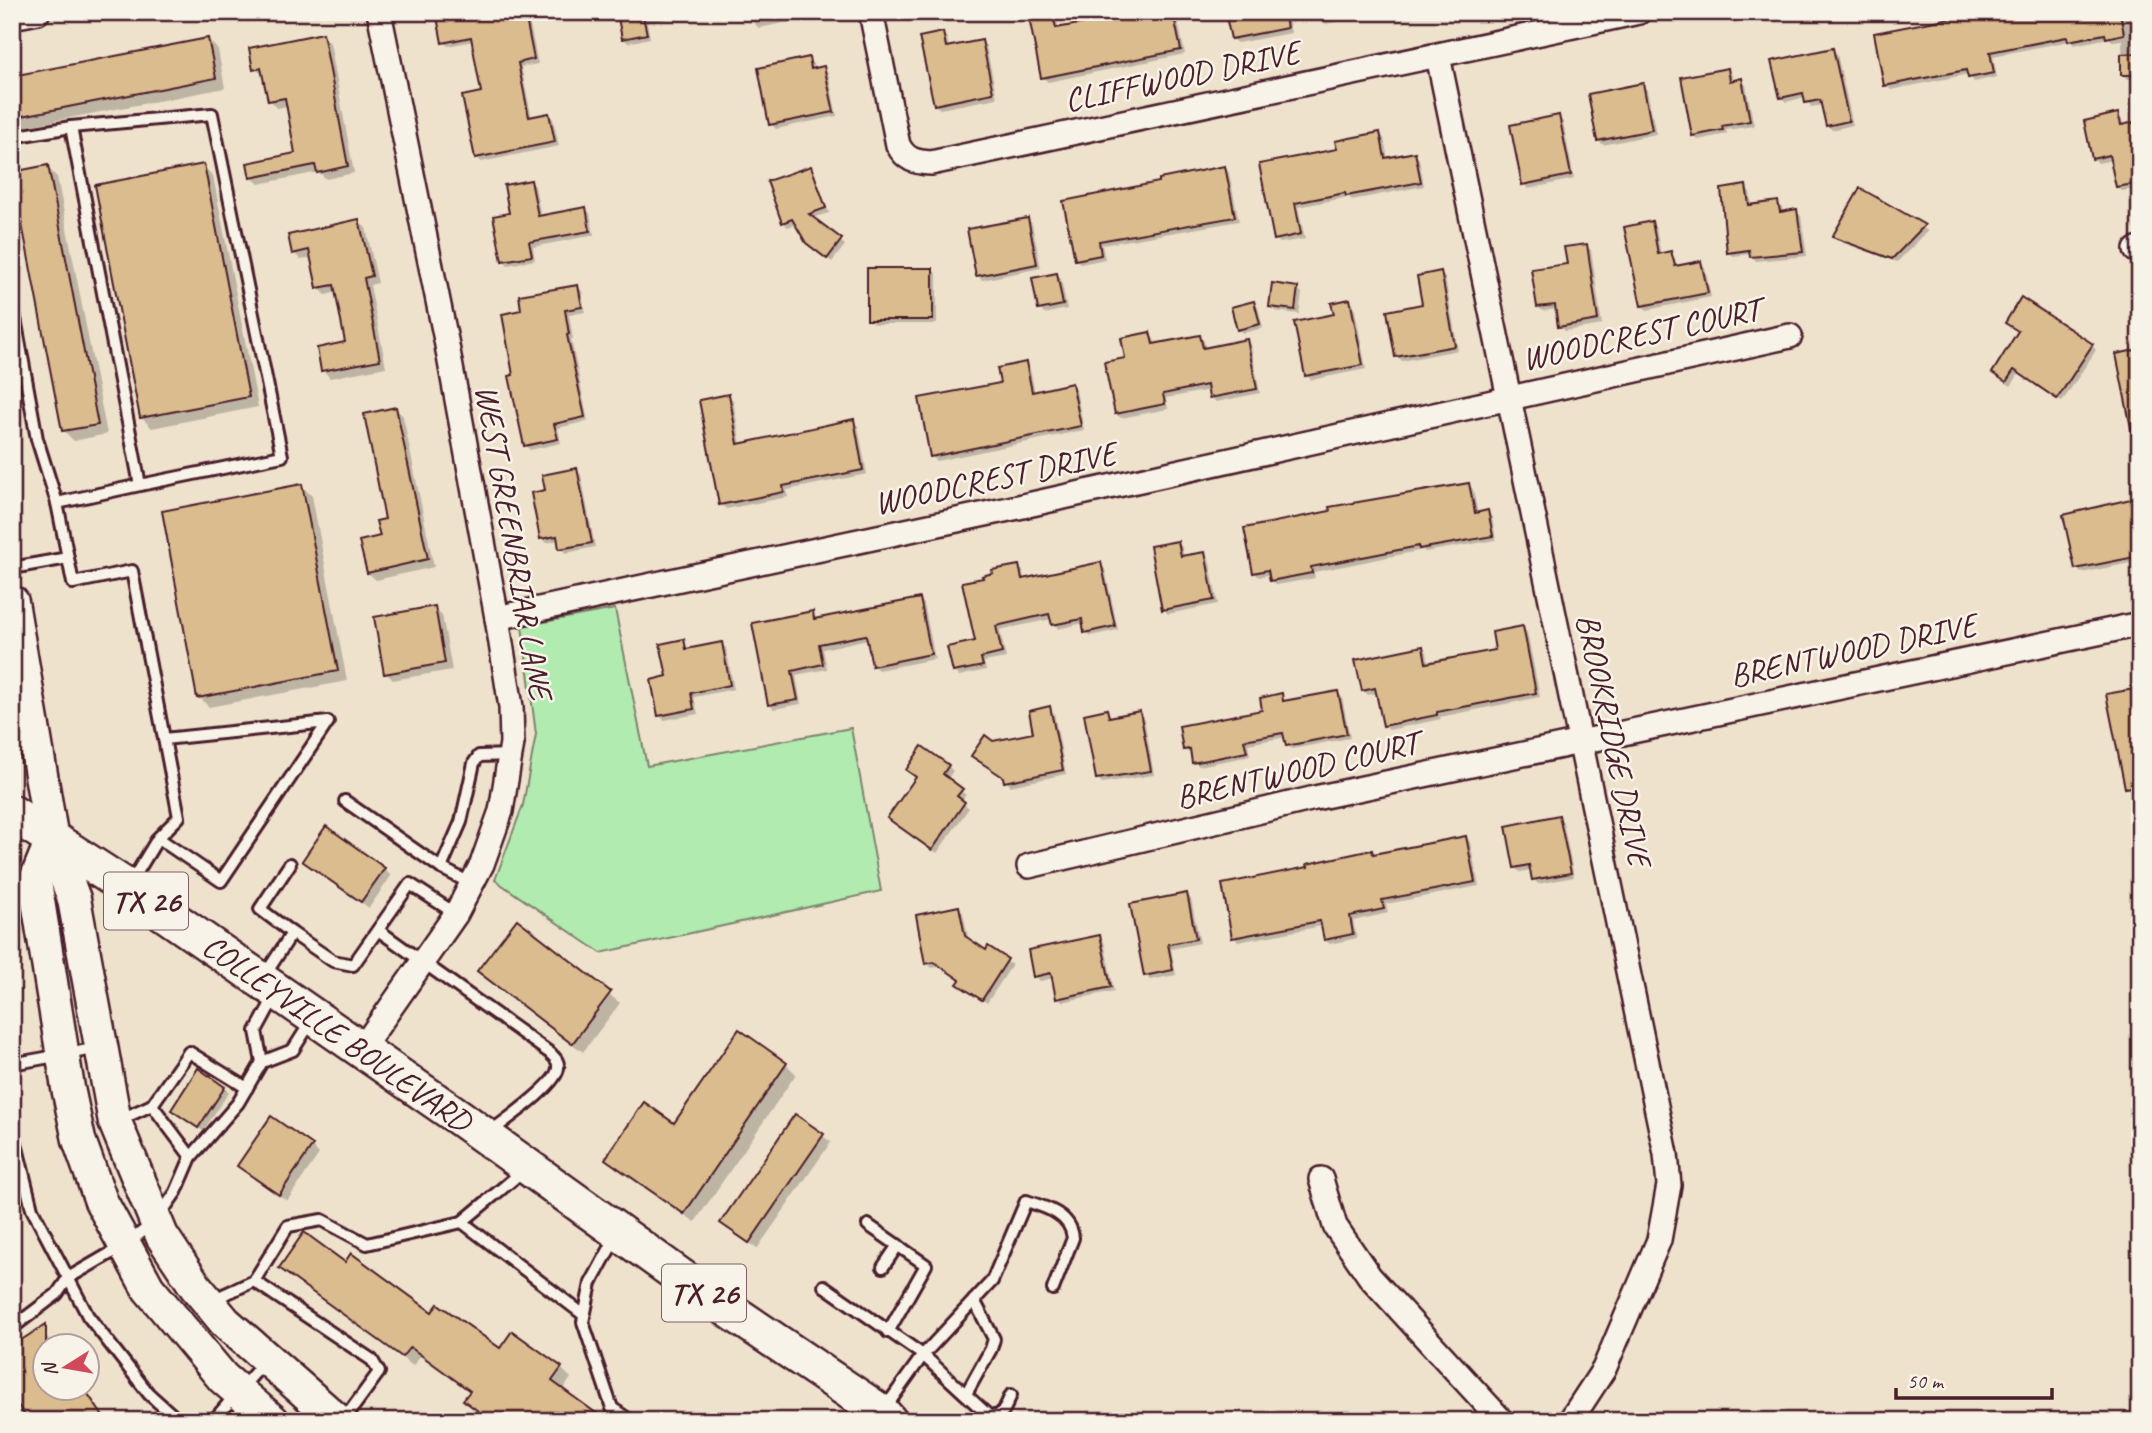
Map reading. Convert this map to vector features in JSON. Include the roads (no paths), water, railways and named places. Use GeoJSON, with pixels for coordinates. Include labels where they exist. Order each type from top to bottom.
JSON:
{"type":"FeatureCollection","features":[{"type":"Feature","properties":{"kind":"main road"},"geometry":{"type":"LineString","coordinates":[[12,602],[52,840],[74,899],[115,1122],[155,1222],[208,1302],[225,1322],[341,1421]]}},
{"type":"Feature","properties":{"kind":"main road","name":"COLLEYVILLE BOULEVARD"},"geometry":{"type":"LineString","coordinates":[[12,813],[128,888],[524,1165]]}},
{"type":"Feature","properties":{"kind":"main road"},"geometry":{"type":"LineString","coordinates":[[52,840],[35,882],[79,1140],[101,1201],[148,1287],[223,1378],[273,1421]]}},
{"type":"Feature","properties":{"kind":"main road","name":"TX 26"},"geometry":{"type":"LineString","coordinates":[[524,1165],[695,1287],[886,1417]]}},
{"type":"Feature","properties":{"kind":"street"},"geometry":{"type":"LineString","coordinates":[[12,17],[38,12]]}},
{"type":"Feature","properties":{"kind":"street","name":"WEST GREENBRIAR LANE"},"geometry":{"type":"LineString","coordinates":[[361,1050],[456,914],[472,884],[482,864],[500,811],[510,755],[510,707],[497,618],[446,340],[379,12]]}},
{"type":"Feature","properties":{"kind":"street","name":"CLIFFWOOD DRIVE"},"geometry":{"type":"LineString","coordinates":[[871,12],[898,145],[904,156],[914,162],[931,163],[1639,12]]}},
{"type":"Feature","properties":{"kind":"street","name":"BROOKRIDGE DRIVE"},"geometry":{"type":"LineString","coordinates":[[1438,56],[1666,1154],[1669,1185],[1659,1240],[1624,1325],[1604,1369],[1570,1421]]}},
{"type":"Feature","properties":{"kind":"street","name":"WOODCREST COURT"},"geometry":{"type":"LineString","coordinates":[[1507,397],[1790,336]]}},
{"type":"Feature","properties":{"kind":"street","name":"WOODCREST DRIVE"},"geometry":{"type":"LineString","coordinates":[[497,618],[1035,504],[1507,397]]}},
{"type":"Feature","properties":{"kind":"street","name":"BRENTWOOD DRIVE"},"geometry":{"type":"LineString","coordinates":[[1580,741],[2140,624]]}},
{"type":"Feature","properties":{"kind":"street","name":"BRENTWOOD COURT"},"geometry":{"type":"LineString","coordinates":[[1029,866],[1315,798],[1580,741]]}},
{"type":"Feature","properties":{"kind":"street"},"geometry":{"type":"LineString","coordinates":[[1321,1179],[1335,1226],[1370,1277],[1502,1421]]}},
{"type":"Feature","properties":{"kind":"lane"},"geometry":{"type":"LineString","coordinates":[[12,137],[71,127],[212,114],[282,456],[57,503]]}},
{"type":"Feature","properties":{"kind":"lane"},"geometry":{"type":"LineString","coordinates":[[71,127],[140,485]]}},
{"type":"Feature","properties":{"kind":"lane"},"geometry":{"type":"LineString","coordinates":[[12,302],[37,439],[57,503],[73,583],[132,571],[179,817],[159,838],[128,888]]}},
{"type":"Feature","properties":{"kind":"lane"},"geometry":{"type":"LineString","coordinates":[[12,568],[68,558]]}},
{"type":"Feature","properties":{"kind":"lane"},"geometry":{"type":"LineString","coordinates":[[159,838],[221,881],[328,722],[164,739]]}},
{"type":"Feature","properties":{"kind":"lane"},"geometry":{"type":"LineString","coordinates":[[441,868],[461,822],[474,763],[479,756],[510,755]]}},
{"type":"Feature","properties":{"kind":"lane"},"geometry":{"type":"LineString","coordinates":[[345,801],[441,868],[472,884]]}},
{"type":"Feature","properties":{"kind":"lane"},"geometry":{"type":"LineString","coordinates":[[290,864],[260,909],[332,961],[353,965],[410,884],[456,914]]}},
{"type":"Feature","properties":{"kind":"lane"},"geometry":{"type":"LineString","coordinates":[[378,930],[558,1061],[559,1070],[550,1083],[485,1136]]}},
{"type":"Feature","properties":{"kind":"lane"},"geometry":{"type":"LineString","coordinates":[[262,1062],[256,1031],[269,986],[292,933]]}},
{"type":"Feature","properties":{"kind":"lane"},"geometry":{"type":"LineString","coordinates":[[12,1328],[57,1294],[68,1278],[125,1245],[155,1222],[176,1192],[191,1157],[238,1103],[262,1062],[293,1049],[313,1017]]}},
{"type":"Feature","properties":{"kind":"lane"},"geometry":{"type":"LineString","coordinates":[[12,1064],[101,1048]]}},
{"type":"Feature","properties":{"kind":"lane"},"geometry":{"type":"LineString","coordinates":[[115,1122],[152,1105],[190,1052],[247,1088]]}},
{"type":"Feature","properties":{"kind":"lane"},"geometry":{"type":"LineString","coordinates":[[152,1105],[191,1157]]}},
{"type":"Feature","properties":{"kind":"lane"},"geometry":{"type":"LineString","coordinates":[[12,1127],[32,1209],[88,1316],[149,1394],[180,1421]]}},
{"type":"Feature","properties":{"kind":"lane"},"geometry":{"type":"LineString","coordinates":[[208,1302],[254,1281],[288,1226],[322,1220],[367,1244],[462,1222],[524,1165]]}},
{"type":"Feature","properties":{"kind":"lane"},"geometry":{"type":"LineString","coordinates":[[886,1417],[923,1355],[992,1281],[1026,1201],[1057,1213],[1072,1230],[1073,1238],[1053,1289]]}},
{"type":"Feature","properties":{"kind":"lane"},"geometry":{"type":"LineString","coordinates":[[462,1222],[584,1315]]}},
{"type":"Feature","properties":{"kind":"lane"},"geometry":{"type":"LineString","coordinates":[[867,1225],[926,1265],[887,1332]]}},
{"type":"Feature","properties":{"kind":"lane"},"geometry":{"type":"LineString","coordinates":[[619,1232],[591,1283],[583,1322],[612,1408],[631,1421]]}},
{"type":"Feature","properties":{"kind":"lane"},"geometry":{"type":"LineString","coordinates":[[883,1266],[898,1245]]}},
{"type":"Feature","properties":{"kind":"lane"},"geometry":{"type":"LineString","coordinates":[[254,1281],[372,1360],[379,1372],[341,1421]]}},
{"type":"Feature","properties":{"kind":"lane"},"geometry":{"type":"LineString","coordinates":[[824,1286],[923,1355],[989,1416],[998,1416],[1011,1395]]}},
{"type":"Feature","properties":{"kind":"lane"},"geometry":{"type":"LineString","coordinates":[[854,1307],[862,1297]]}},
{"type":"Feature","properties":{"kind":"lane"},"geometry":{"type":"LineString","coordinates":[[966,1394],[994,1339],[974,1300]]}},
{"type":"Feature","properties":{"kind":"lane"},"geometry":{"type":"LineString","coordinates":[[213,1421],[266,1359]]}}]}
